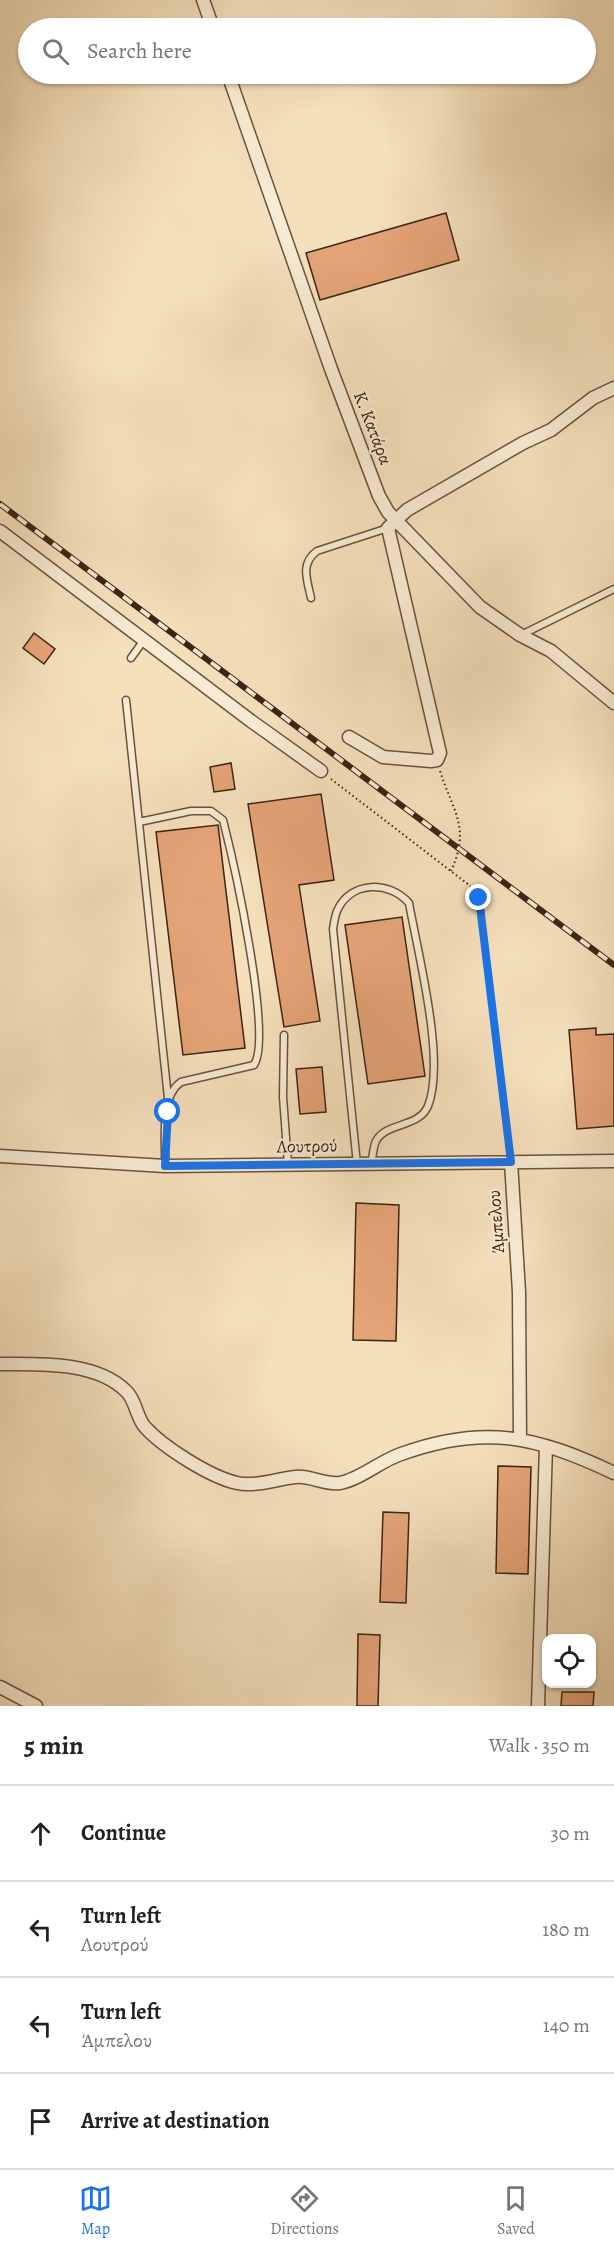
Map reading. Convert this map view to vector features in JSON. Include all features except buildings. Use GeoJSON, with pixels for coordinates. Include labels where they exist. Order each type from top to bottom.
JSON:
{"type":"FeatureCollection","features":[{"type":"Feature","properties":{"kind":"street"},"geometry":{"type":"LineString","coordinates":[[203,0],[209,18]]}},
{"type":"Feature","properties":{"kind":"street","name":"Κ. Κατάρα"},"geometry":{"type":"LineString","coordinates":[[231,84],[331,369],[391,523],[480,607],[520,635],[551,651],[614,703]]}},
{"type":"Feature","properties":{"kind":"street"},"geometry":{"type":"LineString","coordinates":[[349,737],[383,757],[416,762],[437,760],[440,746],[391,523],[523,443],[551,430],[593,398],[614,388]]}},
{"type":"Feature","properties":{"kind":"street"},"geometry":{"type":"LineString","coordinates":[[0,531],[321,771]]}},
{"type":"Feature","properties":{"kind":"street","name":"Λουτρού"},"geometry":{"type":"LineString","coordinates":[[0,1156],[165,1166],[614,1161]]}},
{"type":"Feature","properties":{"kind":"street","name":"Άμπελου"},"geometry":{"type":"LineString","coordinates":[[511,1162],[519,1292],[520,1438]]}},
{"type":"Feature","properties":{"kind":"street"},"geometry":{"type":"LineString","coordinates":[[0,1365],[72,1367],[107,1378],[127,1391],[143,1425],[166,1444],[221,1478],[238,1484],[256,1484],[299,1476],[332,1484],[341,1483],[401,1454],[456,1437],[489,1435],[520,1438],[614,1473]]}},
{"type":"Feature","properties":{"kind":"street"},"geometry":{"type":"LineString","coordinates":[[538,1706],[546,1446]]}},
{"type":"Feature","properties":{"kind":"street"},"geometry":{"type":"LineString","coordinates":[[0,1687],[36,1706]]}},
{"type":"Feature","properties":{"kind":"lane"},"geometry":{"type":"LineString","coordinates":[[311,598],[305,567],[309,557],[317,551],[391,523]]}},
{"type":"Feature","properties":{"kind":"lane"},"geometry":{"type":"LineString","coordinates":[[520,635],[614,589]]}},
{"type":"Feature","properties":{"kind":"lane"},"geometry":{"type":"LineString","coordinates":[[131,658],[145,640]]}},
{"type":"Feature","properties":{"kind":"lane"},"geometry":{"type":"LineString","coordinates":[[126,700],[168,1099],[165,1166]]}},
{"type":"Feature","properties":{"kind":"lane"},"geometry":{"type":"LineString","coordinates":[[139,822],[191,811],[211,811],[223,820],[242,905],[256,995],[259,1040],[258,1058],[254,1065],[181,1082],[173,1088],[168,1099]]}},
{"type":"Feature","properties":{"kind":"lane"},"geometry":{"type":"LineString","coordinates":[[357,1164],[333,929],[338,909],[357,890],[373,886],[388,888],[401,894],[409,903],[435,1056],[428,1108],[415,1121],[383,1134],[376,1140],[371,1163]]}},
{"type":"Feature","properties":{"kind":"lane"},"geometry":{"type":"LineString","coordinates":[[284,1035],[283,1097],[288,1164]]}},
{"type":"Feature","properties":{"kind":"path"},"geometry":{"type":"LineString","coordinates":[[437,760],[460,819],[460,849],[451,870]]}},
{"type":"Feature","properties":{"kind":"path"},"geometry":{"type":"LineString","coordinates":[[321,771],[451,870],[469,885],[479,898],[511,1162]]}},
{"type":"Feature","properties":{"kind":"railway"},"geometry":{"type":"LineString","coordinates":[[0,504],[614,965]]}},
{"type":"Feature","properties":{"kind":"route"},"geometry":{"type":"LineString","coordinates":[[168,1112],[165,1166],[511,1162],[479,898]]}}]}
